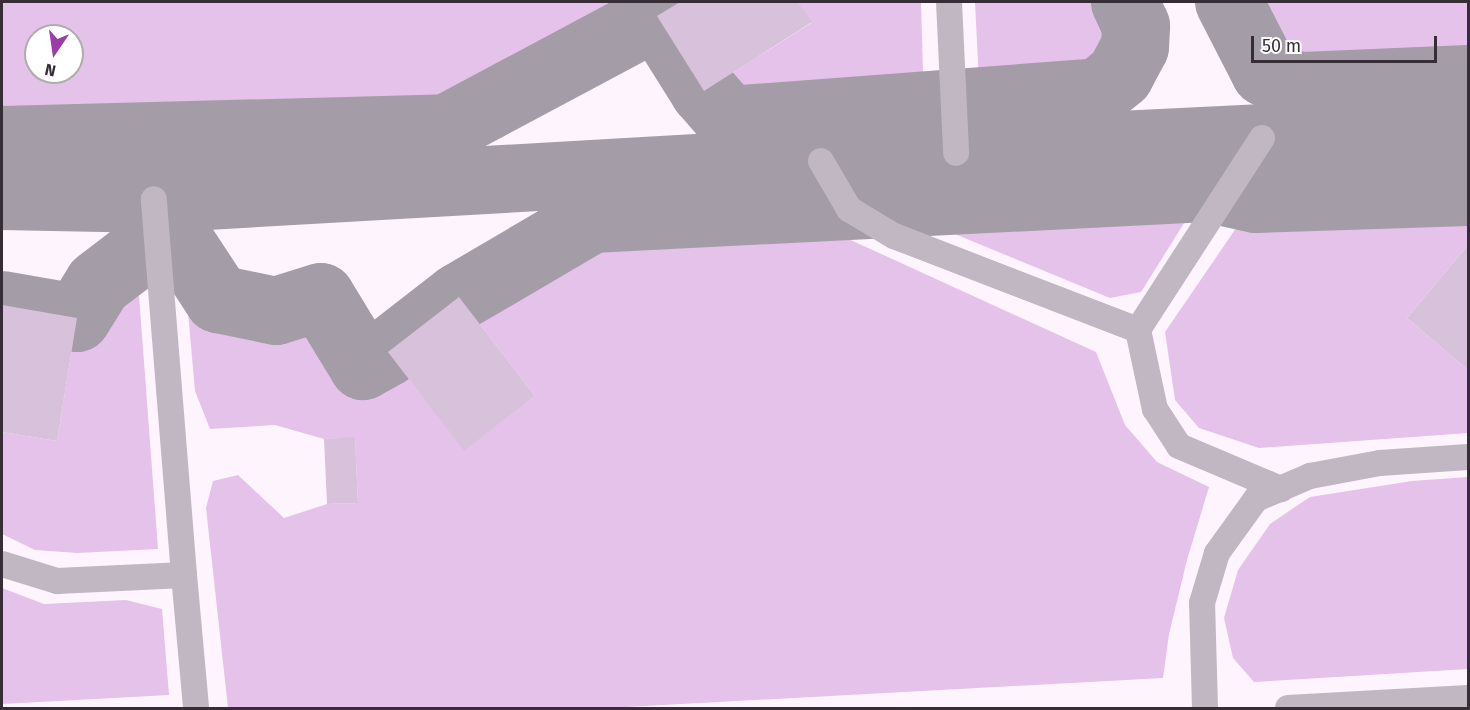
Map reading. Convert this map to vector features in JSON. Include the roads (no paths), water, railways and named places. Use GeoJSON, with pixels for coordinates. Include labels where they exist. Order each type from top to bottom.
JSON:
{"type":"FeatureCollection","features":[{"type":"Feature","properties":{"kind":"lane"},"geometry":{"type":"LineString","coordinates":[[949,2],[956,153]]}},
{"type":"Feature","properties":{"kind":"lane"},"geometry":{"type":"LineString","coordinates":[[1262,138],[1138,330],[1155,409],[1179,446],[1281,489]]}},
{"type":"Feature","properties":{"kind":"lane"},"geometry":{"type":"LineString","coordinates":[[821,161],[849,209],[894,236],[1138,330]]}},
{"type":"Feature","properties":{"kind":"lane"},"geometry":{"type":"LineString","coordinates":[[154,199],[196,708]]}},
{"type":"Feature","properties":{"kind":"lane"},"geometry":{"type":"LineString","coordinates":[[1205,708],[1202,603],[1217,553],[1256,500],[1310,476],[1380,463],[1468,457]]}},
{"type":"Feature","properties":{"kind":"lane"},"geometry":{"type":"LineString","coordinates":[[2,564],[57,581],[184,575]]}},
{"type":"Feature","properties":{"kind":"lane"},"geometry":{"type":"LineString","coordinates":[[1288,708],[1468,698]]}}]}
